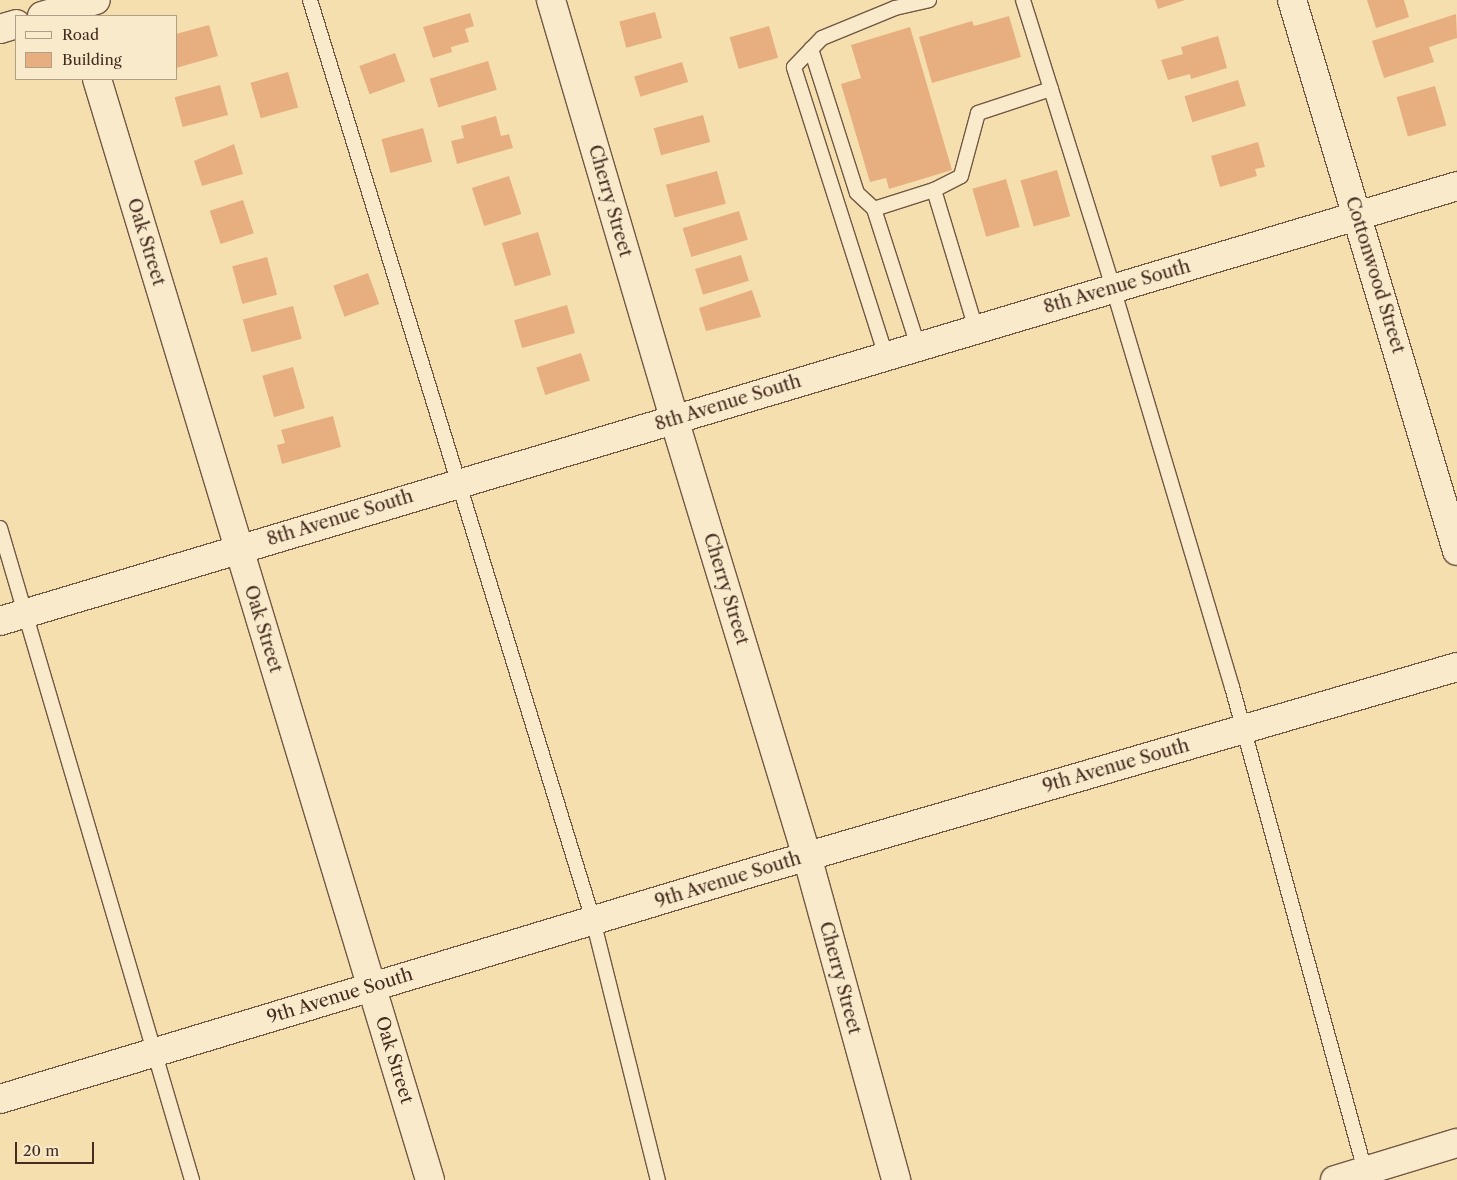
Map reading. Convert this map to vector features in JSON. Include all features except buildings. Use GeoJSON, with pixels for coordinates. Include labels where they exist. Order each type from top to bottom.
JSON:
{"type":"FeatureCollection","features":[{"type":"Feature","properties":{"kind":"street","name":"Cherry Street"},"geometry":{"type":"LineString","coordinates":[[551,0],[674,419],[807,856],[896,1180]]}},
{"type":"Feature","properties":{"kind":"street","name":"Cottonwood Street"},"geometry":{"type":"LineString","coordinates":[[1292,0],[1457,551]]}},
{"type":"Feature","properties":{"kind":"street"},"geometry":{"type":"LineString","coordinates":[[46,15],[81,6]]}},
{"type":"Feature","properties":{"kind":"street"},"geometry":{"type":"LineString","coordinates":[[0,29],[15,24]]}},
{"type":"Feature","properties":{"kind":"street","name":"Oak Street"},"geometry":{"type":"LineString","coordinates":[[97,80],[430,1180]]}},
{"type":"Feature","properties":{"kind":"street","name":"8th Avenue South"},"geometry":{"type":"LineString","coordinates":[[0,621],[1457,186]]}},
{"type":"Feature","properties":{"kind":"street","name":"9th Avenue South"},"geometry":{"type":"LineString","coordinates":[[0,1099],[807,856],[1457,666]]}},
{"type":"Feature","properties":{"kind":"street"},"geometry":{"type":"LineString","coordinates":[[1335,1180],[1366,1176],[1457,1143]]}},
{"type":"Feature","properties":{"kind":"lane"},"geometry":{"type":"LineString","coordinates":[[310,0],[457,484],[593,920],[658,1180]]}},
{"type":"Feature","properties":{"kind":"lane"},"geometry":{"type":"LineString","coordinates":[[886,356],[794,67],[822,38],[895,8],[929,0]]}},
{"type":"Feature","properties":{"kind":"lane"},"geometry":{"type":"LineString","coordinates":[[1023,0],[1114,288],[1244,729],[1366,1176]]}},
{"type":"Feature","properties":{"kind":"lane"},"geometry":{"type":"LineString","coordinates":[[811,49],[857,193],[874,209],[918,346]]}},
{"type":"Feature","properties":{"kind":"lane"},"geometry":{"type":"LineString","coordinates":[[874,209],[934,190],[961,176],[978,113],[1051,89]]}},
{"type":"Feature","properties":{"kind":"lane"},"geometry":{"type":"LineString","coordinates":[[934,190],[976,329]]}},
{"type":"Feature","properties":{"kind":"lane"},"geometry":{"type":"LineString","coordinates":[[0,528],[192,1180]]}}]}
